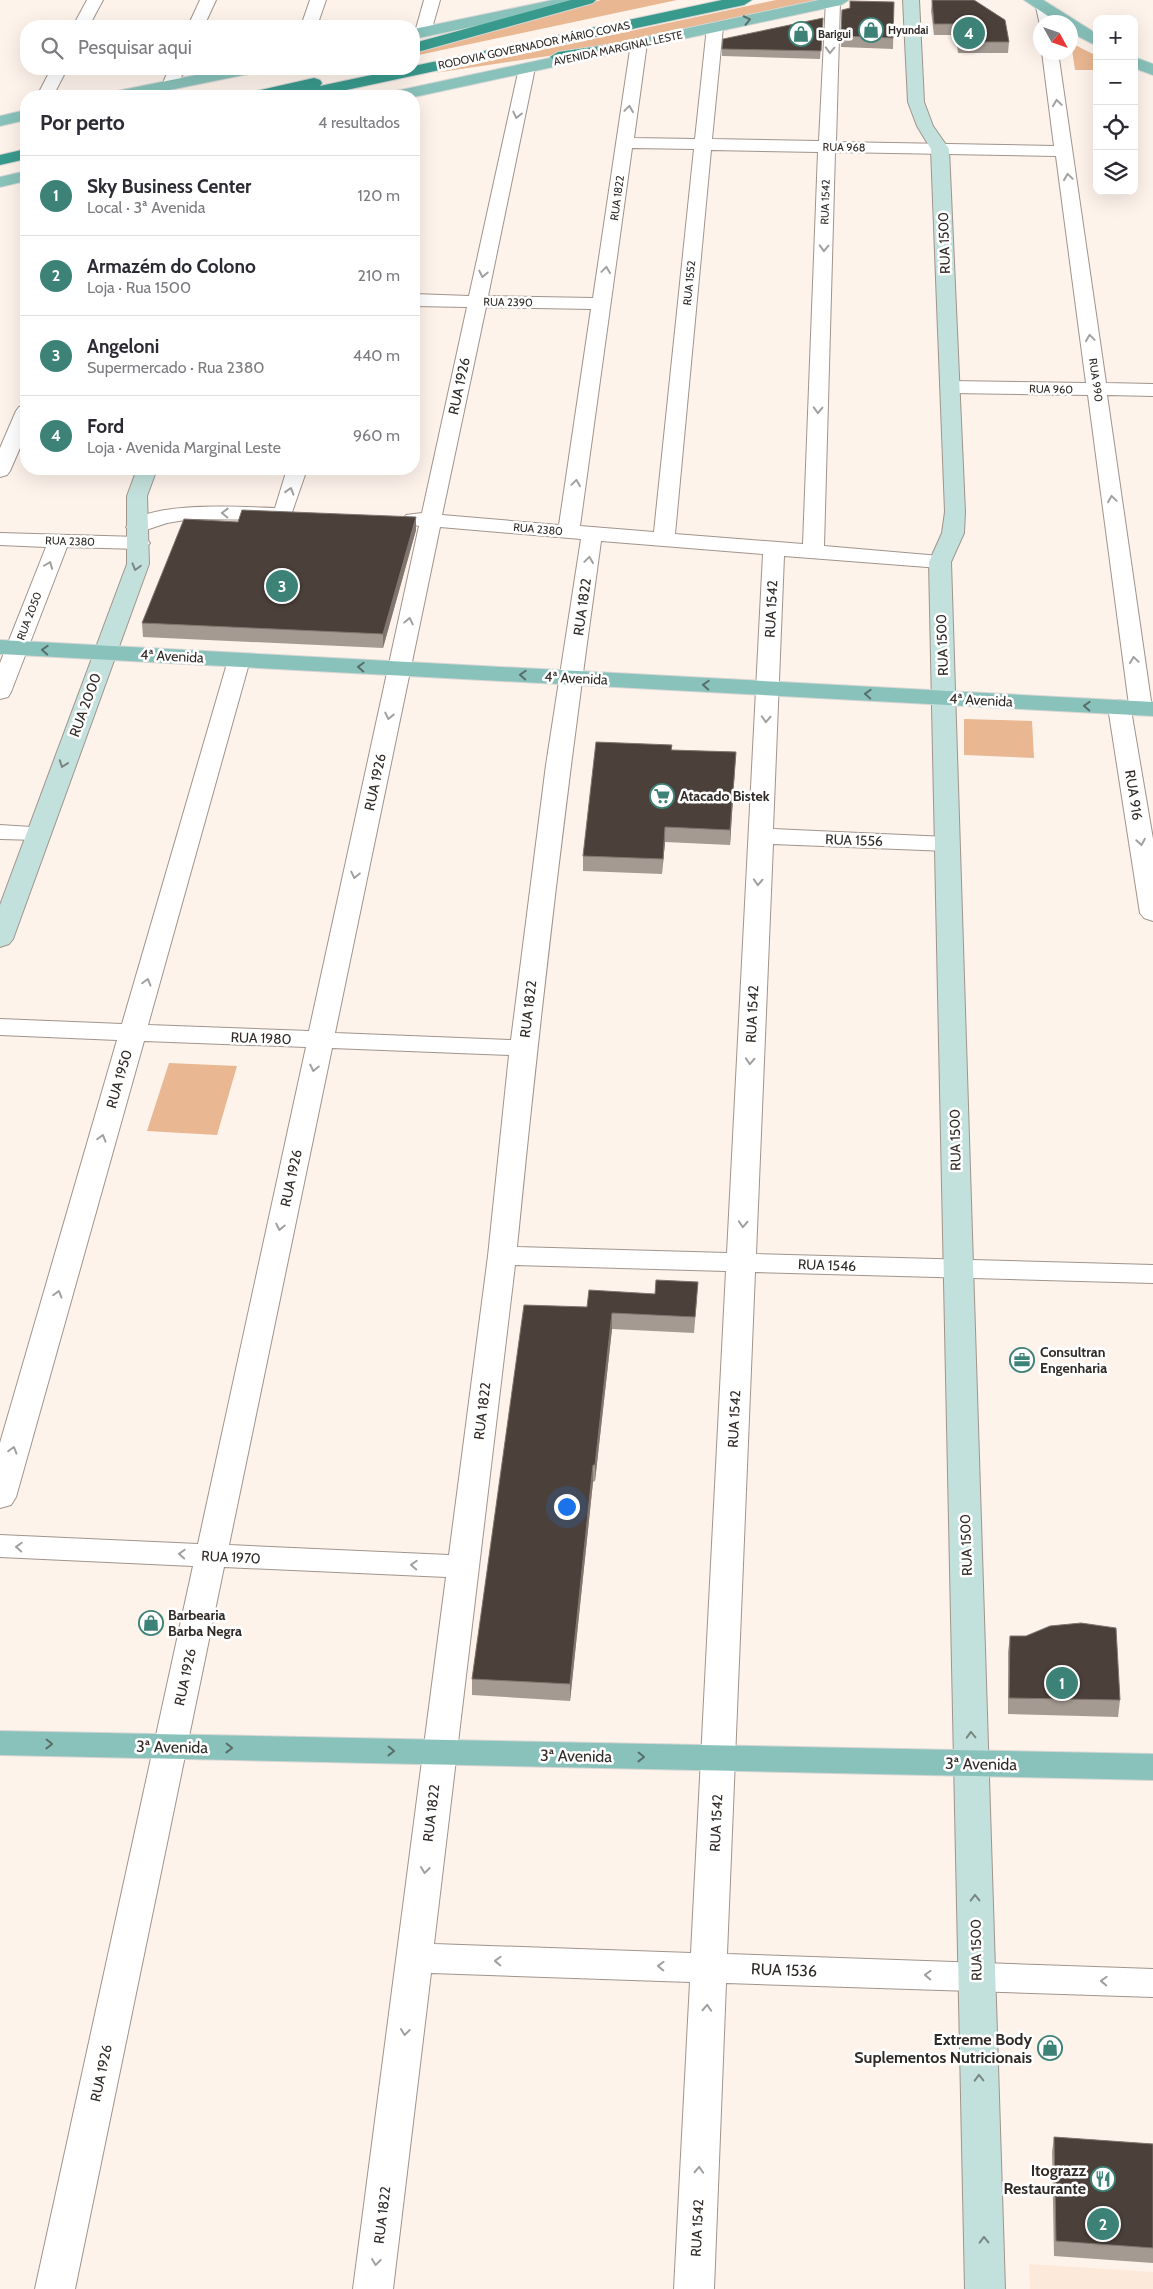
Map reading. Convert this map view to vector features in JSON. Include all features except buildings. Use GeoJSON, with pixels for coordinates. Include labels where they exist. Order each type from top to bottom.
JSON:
{"type":"FeatureCollection","features":[{"type":"Feature","properties":{"kind":"highway"},"geometry":{"type":"LineString","coordinates":[[420,46],[588,0]]}},
{"type":"Feature","properties":{"kind":"highway","name":"RODOVIA GOVERNADOR MÁRIO COVAS"},"geometry":{"type":"LineString","coordinates":[[420,61],[703,0]]}},
{"type":"Feature","properties":{"kind":"highway","name":"RODOVIA GOVERNADOR MÁRIO COVAS"},"geometry":{"type":"LineString","coordinates":[[420,69],[744,0]]}},
{"type":"Feature","properties":{"kind":"highway"},"geometry":{"type":"LineString","coordinates":[[349,90],[614,49]]}},
{"type":"Feature","properties":{"kind":"highway"},"geometry":{"type":"LineString","coordinates":[[264,90],[316,75]]}},
{"type":"Feature","properties":{"kind":"highway"},"geometry":{"type":"LineString","coordinates":[[282,90],[353,75]]}},
{"type":"Feature","properties":{"kind":"highway","name":"RODOVIA GOVERNADOR MÁRIO COVAS"},"geometry":{"type":"LineString","coordinates":[[324,90],[394,75]]}},
{"type":"Feature","properties":{"kind":"highway"},"geometry":{"type":"LineString","coordinates":[[0,150],[20,146]]}},
{"type":"Feature","properties":{"kind":"highway"},"geometry":{"type":"LineString","coordinates":[[0,160],[20,155]]}},
{"type":"Feature","properties":{"kind":"main road"},"geometry":{"type":"LineString","coordinates":[[420,33],[575,0]]}},
{"type":"Feature","properties":{"kind":"main road"},"geometry":{"type":"LineString","coordinates":[[1014,0],[1041,10]]}},
{"type":"Feature","properties":{"kind":"main road","name":"AVENIDA MARGINAL LESTE"},"geometry":{"type":"LineString","coordinates":[[420,92],[836,1]]}},
{"type":"Feature","properties":{"kind":"main road"},"geometry":{"type":"LineString","coordinates":[[1078,30],[1093,39]]}},
{"type":"Feature","properties":{"kind":"main road"},"geometry":{"type":"LineString","coordinates":[[1138,64],[1153,70]]}},
{"type":"Feature","properties":{"kind":"main road"},"geometry":{"type":"LineString","coordinates":[[146,90],[219,75]]}},
{"type":"Feature","properties":{"kind":"main road"},"geometry":{"type":"LineString","coordinates":[[0,121],[20,116]]}},
{"type":"Feature","properties":{"kind":"main road"},"geometry":{"type":"LineString","coordinates":[[1,184],[20,178]]}},
{"type":"Feature","properties":{"kind":"main road","name":"4ª Avenida"},"geometry":{"type":"LineString","coordinates":[[9,648],[1138,708]]}},
{"type":"Feature","properties":{"kind":"main road","name":"3ª Avenida"},"geometry":{"type":"LineString","coordinates":[[0,1743],[1153,1768]]}},
{"type":"Feature","properties":{"kind":"street"},"geometry":{"type":"LineString","coordinates":[[84,20],[95,0]]}},
{"type":"Feature","properties":{"kind":"street"},"geometry":{"type":"LineString","coordinates":[[199,20],[208,0]]}},
{"type":"Feature","properties":{"kind":"street"},"geometry":{"type":"LineString","coordinates":[[311,20],[318,0]]}},
{"type":"Feature","properties":{"kind":"street"},"geometry":{"type":"LineString","coordinates":[[420,30],[432,0]]}},
{"type":"Feature","properties":{"kind":"street"},"geometry":{"type":"LineString","coordinates":[[911,0],[916,102],[925,126],[940,149]]}},
{"type":"Feature","properties":{"kind":"street","name":"RUA 1542"},"geometry":{"type":"LineString","coordinates":[[813,551],[827,147],[836,1]]}},
{"type":"Feature","properties":{"kind":"street","name":"RUA 1552"},"geometry":{"type":"LineString","coordinates":[[664,539],[716,27]]}},
{"type":"Feature","properties":{"kind":"street","name":"RUA 1822"},"geometry":{"type":"LineString","coordinates":[[569,531],[639,44]]}},
{"type":"Feature","properties":{"kind":"street","name":"RUA 990"},"geometry":{"type":"LineString","coordinates":[[1051,60],[1097,389],[1138,708]]}},
{"type":"Feature","properties":{"kind":"street","name":"RUA 1926"},"geometry":{"type":"LineString","coordinates":[[55,2289],[527,68]]}},
{"type":"Feature","properties":{"kind":"street"},"geometry":{"type":"LineString","coordinates":[[48,90],[56,75]]}},
{"type":"Feature","properties":{"kind":"street"},"geometry":{"type":"LineString","coordinates":[[170,85],[174,75]]}},
{"type":"Feature","properties":{"kind":"street","name":"RUA 968"},"geometry":{"type":"LineString","coordinates":[[625,143],[1064,151]]}},
{"type":"Feature","properties":{"kind":"street","name":"RUA 1500"},"geometry":{"type":"LineString","coordinates":[[940,149],[955,512],[952,533],[940,562],[985,2289]]}},
{"type":"Feature","properties":{"kind":"street","name":"RUA 2390"},"geometry":{"type":"LineString","coordinates":[[420,300],[602,304]]}},
{"type":"Feature","properties":{"kind":"street","name":"RUA 960"},"geometry":{"type":"LineString","coordinates":[[950,387],[1153,390]]}},
{"type":"Feature","properties":{"kind":"street"},"geometry":{"type":"LineString","coordinates":[[0,471],[20,425]]}},
{"type":"Feature","properties":{"kind":"street","name":"RUA 2000"},"geometry":{"type":"LineString","coordinates":[[0,939],[138,564],[137,496],[145,475]]}},
{"type":"Feature","properties":{"kind":"street","name":"RUA 2380"},"geometry":{"type":"LineString","coordinates":[[0,539],[59,541],[138,535],[163,517],[191,513],[293,514],[296,475]]}},
{"type":"Feature","properties":{"kind":"street","name":"RUA 2380"},"geometry":{"type":"LineString","coordinates":[[392,518],[940,562]]}},
{"type":"Feature","properties":{"kind":"street","name":"RUA 1822"},"geometry":{"type":"LineString","coordinates":[[373,2289],[438,1752],[502,1256],[523,1048],[558,765],[592,533]]}},
{"type":"Feature","properties":{"kind":"street","name":"RUA 2050"},"geometry":{"type":"LineString","coordinates":[[0,692],[9,648],[59,541]]}},
{"type":"Feature","properties":{"kind":"street","name":"RUA 1542"},"geometry":{"type":"LineString","coordinates":[[694,2289],[774,548]]}},
{"type":"Feature","properties":{"kind":"street","name":"RUA 1950"},"geometry":{"type":"LineString","coordinates":[[0,1497],[239,660]]}},
{"type":"Feature","properties":{"kind":"street","name":"RUA 916"},"geometry":{"type":"LineString","coordinates":[[1138,708],[1153,913]]}},
{"type":"Feature","properties":{"kind":"street"},"geometry":{"type":"LineString","coordinates":[[0,832],[38,833]]}},
{"type":"Feature","properties":{"kind":"street","name":"RUA 1556"},"geometry":{"type":"LineString","coordinates":[[760,836],[947,844]]}},
{"type":"Feature","properties":{"kind":"street","name":"RUA 1980"},"geometry":{"type":"LineString","coordinates":[[0,1027],[523,1048]]}},
{"type":"Feature","properties":{"kind":"street","name":"RUA 1546"},"geometry":{"type":"LineString","coordinates":[[502,1256],[1153,1274]]}},
{"type":"Feature","properties":{"kind":"street","name":"RUA 1970"},"geometry":{"type":"LineString","coordinates":[[0,1546],[462,1568]]}},
{"type":"Feature","properties":{"kind":"street","name":"RUA 1536"},"geometry":{"type":"LineString","coordinates":[[414,1958],[1153,1983]]}},
{"type":"Feature","properties":{"kind":"shaded area"},"geometry":{"type":"Polygon","coordinates":[[[601,0],[677,0],[420,55],[420,50],[601,0]]]}},
{"type":"Feature","properties":{"kind":"shaded area"},"geometry":{"type":"Polygon","coordinates":[[[776,0],[824,0],[589,50],[434,73],[776,0]]]}},
{"type":"Feature","properties":{"kind":"shaded area"},"geometry":{"type":"Polygon","coordinates":[[[1078,46],[1093,54],[1093,70],[1075,70],[1074,60],[1078,60],[1078,46]]]}},
{"type":"Feature","properties":{"kind":"shaded area"},"geometry":{"type":"Polygon","coordinates":[[[964,719],[1032,721],[1034,758],[964,755],[964,719]]]}},
{"type":"Feature","properties":{"kind":"shaded area"},"geometry":{"type":"Polygon","coordinates":[[[169,1063],[237,1066],[217,1135],[147,1131],[169,1063]]]}},
{"type":"Feature","properties":{"kind":"shaded area"},"geometry":{"type":"Polygon","coordinates":[[[1029,2264],[1153,2272],[1153,2289],[1030,2289],[1029,2264]]]}},
{"type":"Feature","properties":{"kind":"place","name":"Hyundai"},"geometry":{"type":"Point","coordinates":[871,30]}},
{"type":"Feature","properties":{"kind":"place","name":"Ford"},"geometry":{"type":"Point","coordinates":[969,33]}},
{"type":"Feature","properties":{"kind":"place","name":"Barigui"},"geometry":{"type":"Point","coordinates":[801,34]}},
{"type":"Feature","properties":{"kind":"place","name":"Angeloni"},"geometry":{"type":"Point","coordinates":[282,586]}},
{"type":"Feature","properties":{"kind":"place","name":"Atacado Bistek"},"geometry":{"type":"Point","coordinates":[662,796]}},
{"type":"Feature","properties":{"kind":"place","name":"Consultran Engenharia"},"geometry":{"type":"Point","coordinates":[1022,1360]}},
{"type":"Feature","properties":{"kind":"place","name":"Barbearia Barba Negra"},"geometry":{"type":"Point","coordinates":[151,1623]}},
{"type":"Feature","properties":{"kind":"place","name":"Sky Business Center"},"geometry":{"type":"Point","coordinates":[1062,1683]}},
{"type":"Feature","properties":{"kind":"place","name":"Extreme Body Suplementos Nutricionais"},"geometry":{"type":"Point","coordinates":[1050,2048]}},
{"type":"Feature","properties":{"kind":"place","name":"Itograzz Restaurante"},"geometry":{"type":"Point","coordinates":[1103,2179]}},
{"type":"Feature","properties":{"kind":"place","name":"Armazém do Colono"},"geometry":{"type":"Point","coordinates":[1103,2224]}}]}
